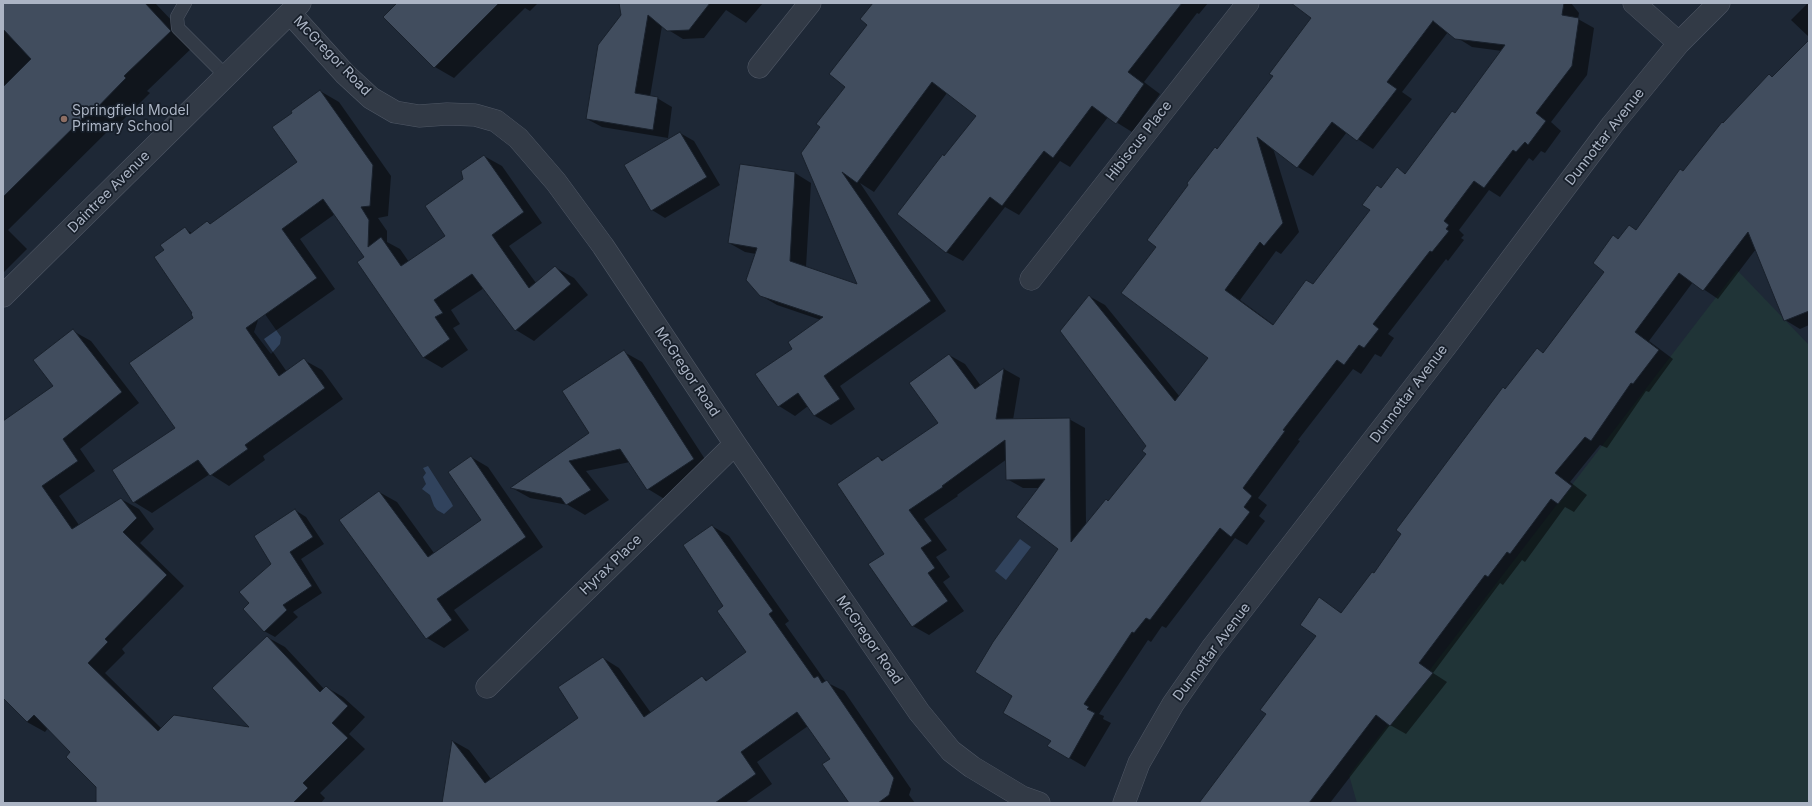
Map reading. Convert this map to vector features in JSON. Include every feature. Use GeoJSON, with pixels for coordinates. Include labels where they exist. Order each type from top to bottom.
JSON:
{"type":"FeatureCollection","features":[{"type":"Feature","properties":{"kind":"street"},"geometry":{"type":"LineString","coordinates":[[759,67],[810,3]]}},
{"type":"Feature","properties":{"kind":"street","name":"Hibiscus Place"},"geometry":{"type":"LineString","coordinates":[[1031,279],[1248,3]]}},
{"type":"Feature","properties":{"kind":"street"},"geometry":{"type":"LineString","coordinates":[[1634,3],[1679,44]]}},
{"type":"Feature","properties":{"kind":"street","name":"Dunnottar Avenue"},"geometry":{"type":"LineString","coordinates":[[1124,803],[1139,763],[1173,704],[1212,648],[1432,364],[1612,126],[1679,44],[1719,3]]}},
{"type":"Feature","properties":{"kind":"street","name":"Daintree Avenue"},"geometry":{"type":"LineString","coordinates":[[3,296],[295,8]]}},
{"type":"Feature","properties":{"kind":"street","name":"McGregor Road"},"geometry":{"type":"LineString","coordinates":[[295,8],[345,74],[371,98],[395,112],[419,116],[447,114],[475,116],[496,121],[518,138],[556,182],[603,246],[735,444],[919,712],[951,751],[978,771],[1022,797],[1039,803]]}},
{"type":"Feature","properties":{"kind":"street","name":"Hyrax Place"},"geometry":{"type":"LineString","coordinates":[[487,687],[735,444]]}},
{"type":"Feature","properties":{"kind":"lane"},"geometry":{"type":"LineString","coordinates":[[185,3],[177,17],[178,28],[226,76]]}},
{"type":"Feature","properties":{"kind":"green space"},"geometry":{"type":"Polygon","coordinates":[[[1737,270],[1809,345],[1809,803],[1357,803],[1349,775],[1737,270]]]}},
{"type":"Feature","properties":{"kind":"water"},"geometry":{"type":"Polygon","coordinates":[[[260,307],[281,337],[280,344],[271,354],[254,332],[258,320],[254,316],[260,307]]]}},
{"type":"Feature","properties":{"kind":"water"},"geometry":{"type":"Polygon","coordinates":[[[428,466],[453,506],[444,514],[437,510],[430,495],[422,489],[426,484],[423,477],[426,473],[423,468],[428,466]]]}},
{"type":"Feature","properties":{"kind":"water"},"geometry":{"type":"Polygon","coordinates":[[[1020,539],[1031,547],[1006,580],[995,571],[1020,539]]]}},
{"type":"Feature","properties":{"kind":"building","name":"Springfield Model Primary School"},"geometry":{"type":"Polygon","coordinates":[[[3,3],[145,3],[171,31],[124,76],[126,78],[89,116],[87,114],[3,197],[3,87],[31,59],[3,29],[3,3]]]}},
{"type":"Feature","properties":{"kind":"building"},"geometry":{"type":"Polygon","coordinates":[[[397,3],[499,3],[434,68],[383,17],[397,3]]]}},
{"type":"Feature","properties":{"kind":"building"},"geometry":{"type":"Polygon","coordinates":[[[619,3],[710,3],[689,30],[667,31],[648,15],[635,93],[658,97],[653,130],[586,119],[598,45],[621,15],[619,3]]]}},
{"type":"Feature","properties":{"kind":"building"},"geometry":{"type":"Polygon","coordinates":[[[873,3],[1182,3],[1128,72],[1144,84],[1116,124],[1092,106],[1053,158],[1044,151],[1002,206],[990,197],[946,253],[897,214],[943,154],[944,156],[976,116],[932,82],[857,183],[842,172],[931,301],[824,376],[840,399],[814,416],[798,393],[778,407],[755,374],[792,349],[788,342],[823,317],[760,296],[746,280],[757,248],[728,243],[740,164],[795,172],[790,261],[857,284],[801,153],[820,127],[816,124],[845,87],[829,74],[867,25],[860,19],[873,3]]]}},
{"type":"Feature","properties":{"kind":"building"},"geometry":{"type":"Polygon","coordinates":[[[1291,3],[1564,3],[1562,15],[1579,18],[1572,66],[1536,113],[1546,121],[1528,145],[1525,142],[1516,152],[1513,150],[1484,188],[1474,181],[1444,221],[1449,225],[1446,229],[1449,231],[1432,252],[1430,251],[1373,324],[1379,329],[1364,348],[1359,345],[1344,365],[1337,360],[1283,430],[1285,431],[1243,488],[1252,496],[1244,507],[1250,512],[1231,537],[1220,528],[1150,620],[1146,618],[1134,633],[1132,632],[1084,704],[1089,707],[1087,709],[1095,713],[1069,759],[1047,746],[1051,741],[1003,713],[1012,696],[975,672],[993,642],[1058,549],[1016,517],[1045,479],[1006,480],[1005,440],[942,486],[943,487],[909,510],[932,541],[921,548],[935,568],[928,573],[948,601],[912,627],[868,564],[884,554],[837,484],[878,456],[882,461],[938,423],[909,383],[949,354],[975,389],[1004,368],[996,419],[1070,418],[1071,542],[1106,499],[1108,501],[1146,454],[1142,451],[1146,446],[1060,331],[1089,295],[1175,401],[1208,358],[1121,293],[1156,247],[1147,240],[1188,185],[1187,183],[1215,147],[1217,149],[1273,76],[1269,74],[1311,18],[1291,3]],[[1433,21],[1387,82],[1397,89],[1357,141],[1332,122],[1297,168],[1257,137],[1283,223],[1264,246],[1260,242],[1225,290],[1273,325],[1306,280],[1313,284],[1370,210],[1362,205],[1377,185],[1381,188],[1397,167],[1405,174],[1452,111],[1455,113],[1505,45],[1455,39],[1433,21]]]}},
{"type":"Feature","properties":{"kind":"building"},"geometry":{"type":"Polygon","coordinates":[[[1809,40],[1809,311],[1784,321],[1748,232],[1703,291],[1679,273],[1635,332],[1659,350],[1633,384],[1631,383],[1591,441],[1585,437],[1555,473],[1572,486],[1558,504],[1551,499],[1510,554],[1507,552],[1488,577],[1485,575],[1419,663],[1433,673],[1390,726],[1376,715],[1309,803],[1199,803],[1266,714],[1260,710],[1316,636],[1300,625],[1319,597],[1341,613],[1372,572],[1374,573],[1401,534],[1396,530],[1503,387],[1505,389],[1537,348],[1543,353],[1604,272],[1593,263],[1613,235],[1618,239],[1629,225],[1636,230],[1680,169],[1683,171],[1722,122],[1723,123],[1769,74],[1772,77],[1809,40]]]}},
{"type":"Feature","properties":{"kind":"building"},"geometry":{"type":"Polygon","coordinates":[[[320,90],[373,165],[370,206],[361,207],[369,220],[368,247],[381,237],[401,266],[445,236],[425,206],[463,179],[461,171],[484,155],[524,212],[492,235],[529,288],[555,266],[571,284],[515,331],[472,274],[434,300],[443,313],[435,317],[450,339],[423,358],[357,262],[364,257],[323,199],[282,229],[317,278],[246,328],[279,376],[304,358],[325,388],[245,445],[248,449],[210,476],[198,460],[133,503],[112,470],[175,428],[129,363],[193,318],[192,313],[154,257],[164,250],[160,245],[185,227],[190,234],[207,221],[210,224],[297,162],[272,127],[320,90]]]}},
{"type":"Feature","properties":{"kind":"building"},"geometry":{"type":"Polygon","coordinates":[[[680,132],[707,177],[651,211],[624,165],[680,132]]]}},
{"type":"Feature","properties":{"kind":"building"},"geometry":{"type":"Polygon","coordinates":[[[73,329],[122,392],[63,439],[78,461],[42,486],[72,529],[121,498],[137,518],[123,532],[167,575],[105,639],[108,642],[88,663],[158,731],[174,715],[249,727],[212,688],[267,636],[320,692],[326,686],[348,706],[332,723],[348,738],[303,783],[308,788],[293,803],[96,803],[96,787],[66,757],[70,752],[34,715],[27,722],[3,698],[3,421],[53,386],[33,360],[73,329]]]}},
{"type":"Feature","properties":{"kind":"building"},"geometry":{"type":"Polygon","coordinates":[[[624,350],[694,459],[647,490],[620,449],[569,461],[591,490],[566,505],[561,498],[510,488],[589,433],[562,391],[624,350]]]}},
{"type":"Feature","properties":{"kind":"building"},"geometry":{"type":"Polygon","coordinates":[[[471,456],[526,537],[437,599],[452,620],[426,639],[339,520],[379,491],[428,557],[481,520],[448,472],[471,456]]]}},
{"type":"Feature","properties":{"kind":"building"},"geometry":{"type":"Polygon","coordinates":[[[295,509],[313,537],[290,552],[312,586],[283,605],[287,610],[264,632],[243,609],[249,603],[239,592],[271,564],[254,536],[295,509]]]}},
{"type":"Feature","properties":{"kind":"building"},"geometry":{"type":"Polygon","coordinates":[[[712,525],[773,611],[769,614],[814,678],[818,676],[822,683],[827,680],[894,778],[889,795],[878,803],[849,803],[822,764],[830,759],[797,712],[741,752],[756,774],[715,803],[442,803],[452,740],[485,783],[578,718],[558,687],[603,657],[644,717],[702,676],[706,681],[746,652],[717,611],[723,606],[683,545],[712,525]]]}},
{"type":"Feature","properties":{"kind":"place","name":"Springfield Model Primary School"},"geometry":{"type":"Point","coordinates":[64,119]}}]}
